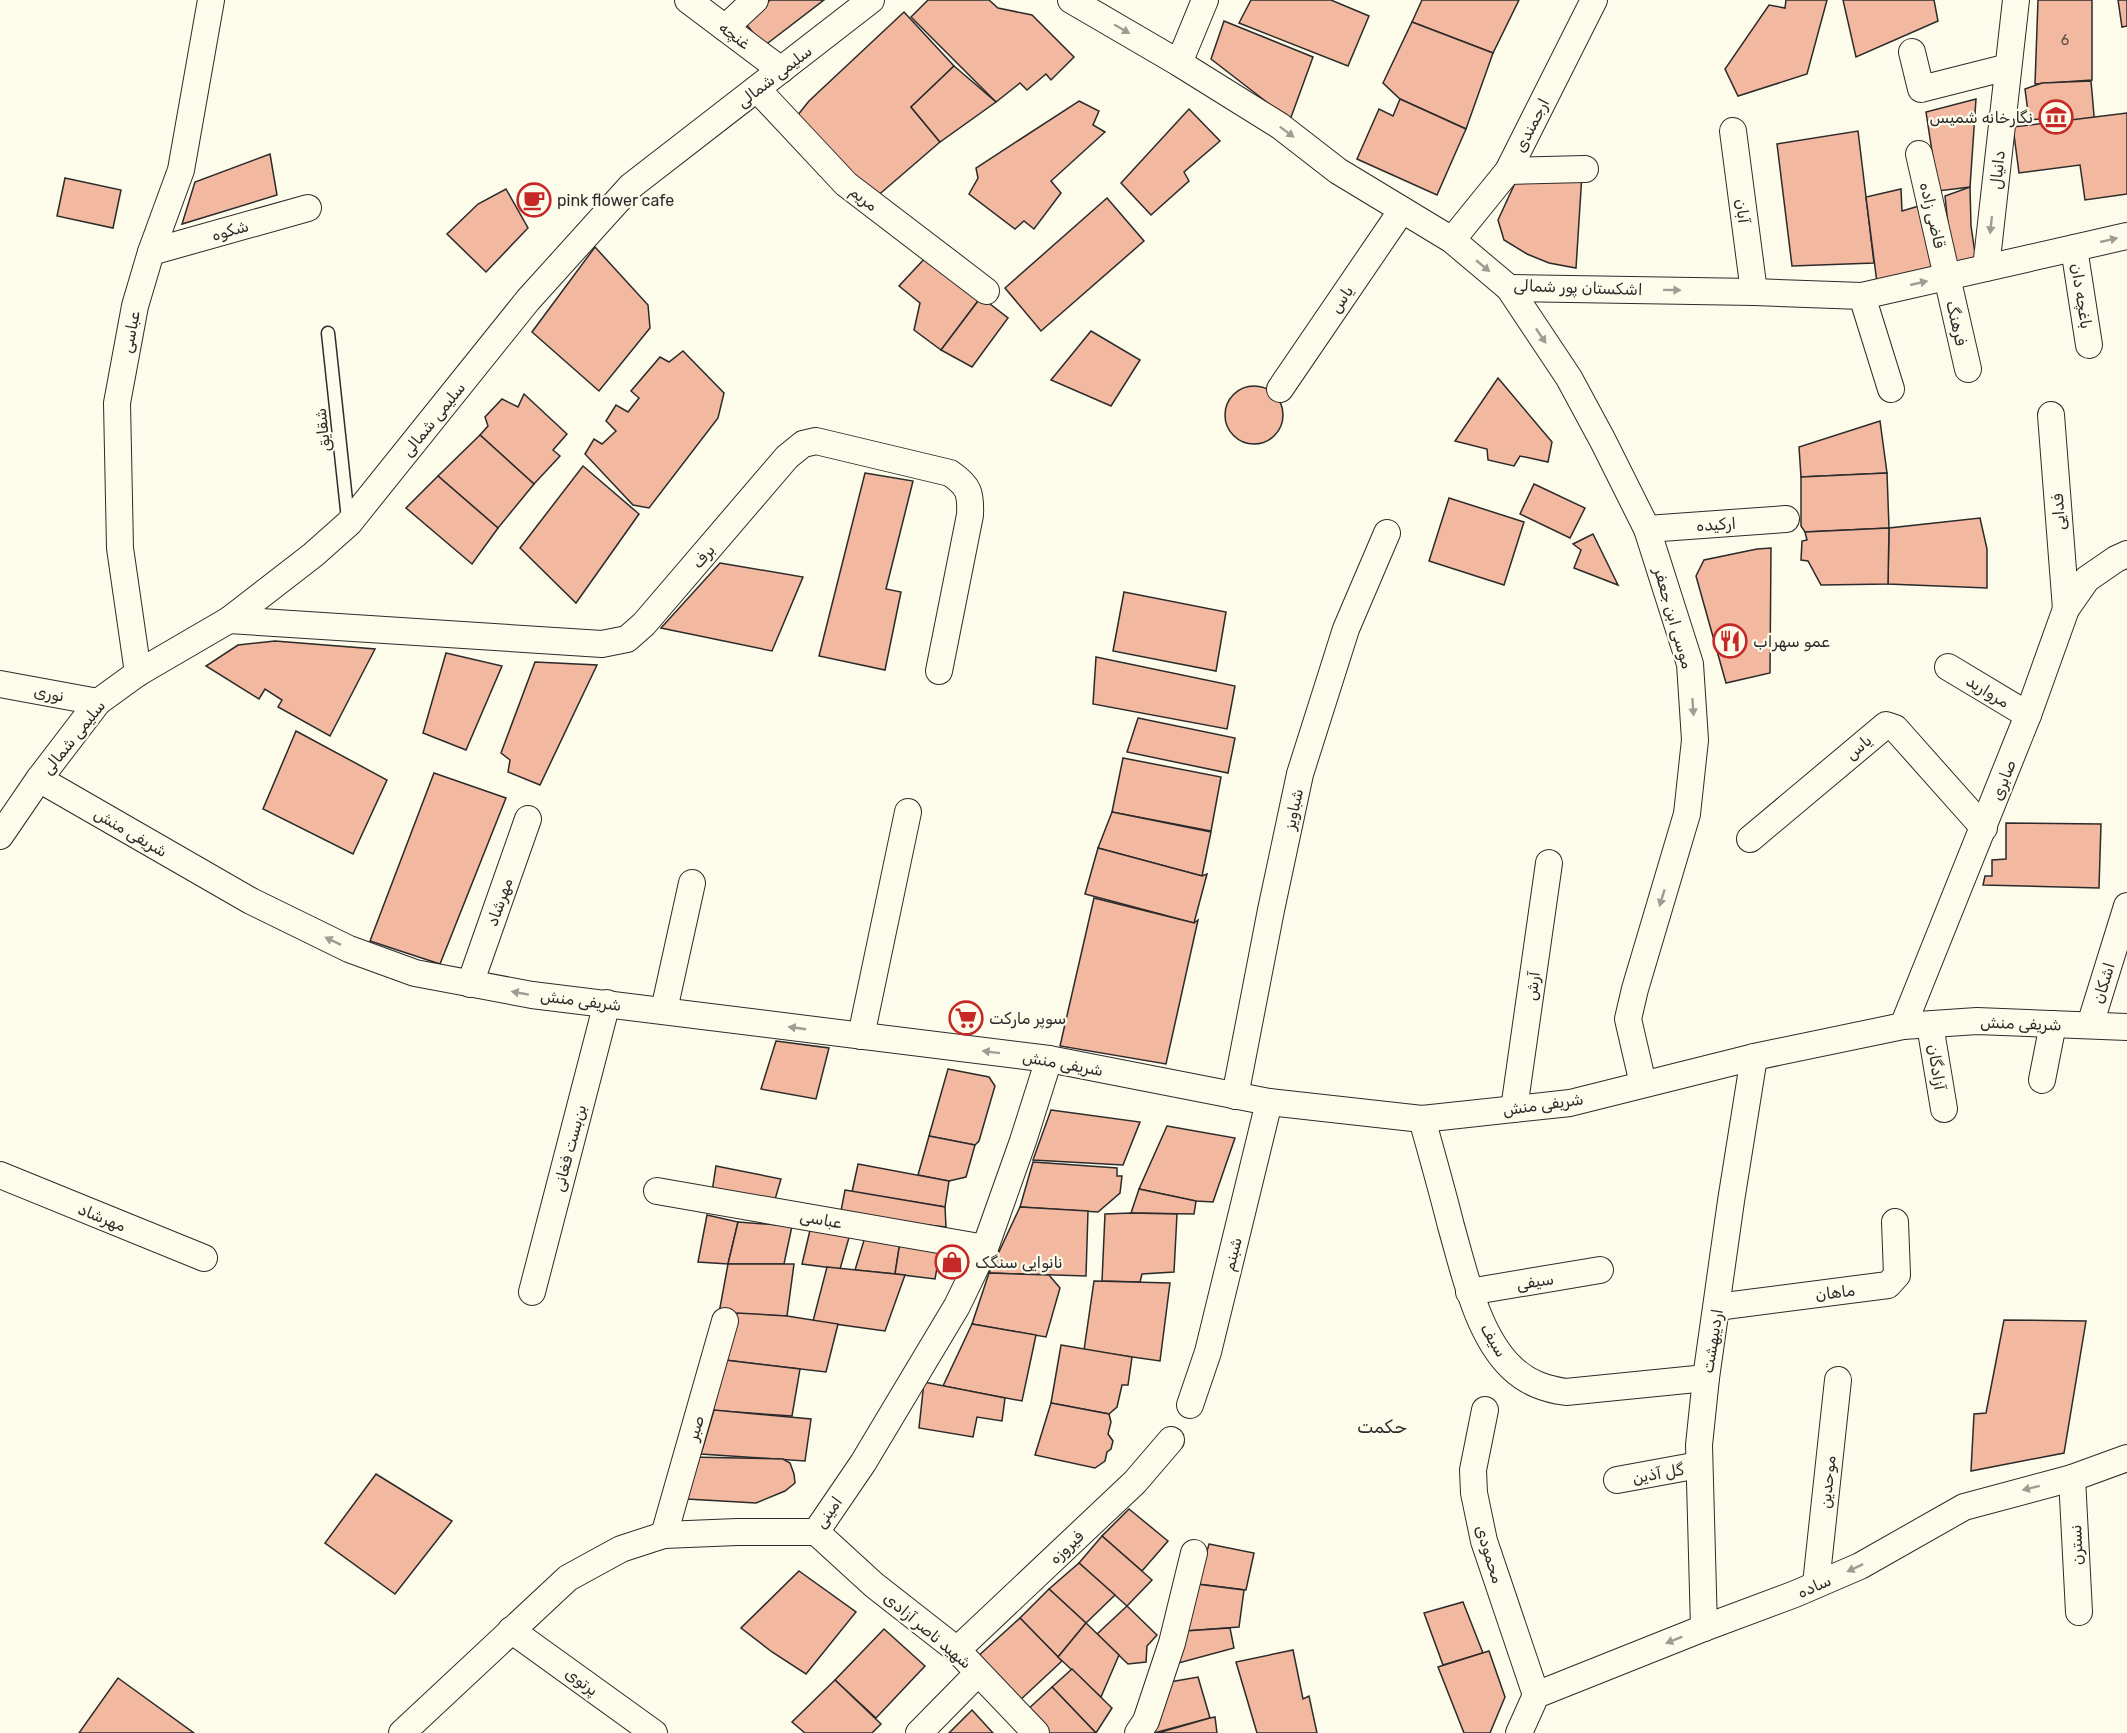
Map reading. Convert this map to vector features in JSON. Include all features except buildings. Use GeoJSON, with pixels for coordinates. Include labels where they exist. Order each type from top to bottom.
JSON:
{"type":"FeatureCollection","features":[{"type":"Feature","properties":{"kind":"street","name":"عباسی"},"geometry":{"type":"LineString","coordinates":[[138,673],[120,548],[117,403],[135,306],[151,252],[181,170],[211,0]]}},
{"type":"Feature","properties":{"kind":"street","name":"غنچه"},"geometry":{"type":"LineString","coordinates":[[688,0],[782,70]]}},
{"type":"Feature","properties":{"kind":"street"},"geometry":{"type":"LineString","coordinates":[[725,28],[755,0]]}},
{"type":"Feature","properties":{"kind":"street","name":"سلیمی شمالی"},"geometry":{"type":"LineString","coordinates":[[0,836],[39,779],[98,702],[138,673],[230,620],[313,555],[349,523],[528,300],[631,186],[871,0]]}},
{"type":"Feature","properties":{"kind":"street","name":"اشکستان پور شمالی"},"geometry":{"type":"LineString","coordinates":[[1071,0],[1179,63],[1280,126],[1338,171],[1452,240],[1509,288],[1862,296],[2127,236]]}},
{"type":"Feature","properties":{"kind":"street"},"geometry":{"type":"LineString","coordinates":[[1179,63],[1205,0]]}},
{"type":"Feature","properties":{"kind":"street","name":"ارجمندی"},"geometry":{"type":"LineString","coordinates":[[1452,240],[1508,171],[1594,0]]}},
{"type":"Feature","properties":{"kind":"street","name":"دانیال"},"geometry":{"type":"LineString","coordinates":[[1986,268],[2016,0]]}},
{"type":"Feature","properties":{"kind":"street"},"geometry":{"type":"LineString","coordinates":[[1912,52],[1921,89],[2008,67]]}},
{"type":"Feature","properties":{"kind":"street","name":"مریم"},"geometry":{"type":"LineString","coordinates":[[757,89],[846,184],[986,291]]}},
{"type":"Feature","properties":{"kind":"street","name":"آبان"},"geometry":{"type":"LineString","coordinates":[[1733,130],[1754,292]]}},
{"type":"Feature","properties":{"kind":"street","name":"قاضی زاده"},"geometry":{"type":"LineString","coordinates":[[1919,154],[1947,277]]}},
{"type":"Feature","properties":{"kind":"street"},"geometry":{"type":"LineString","coordinates":[[1508,171],[1585,169]]}},
{"type":"Feature","properties":{"kind":"street","name":"شکوه"},"geometry":{"type":"LineString","coordinates":[[151,252],[308,208]]}},
{"type":"Feature","properties":{"kind":"street","name":"یاس"},"geometry":{"type":"LineString","coordinates":[[1280,389],[1402,210]]}},
{"type":"Feature","properties":{"kind":"street","name":"باغچه دان"},"geometry":{"type":"LineString","coordinates":[[2074,248],[2089,345]]}},
{"type":"Feature","properties":{"kind":"street","name":"فرهنگ"},"geometry":{"type":"LineString","coordinates":[[1947,277],[1968,369]]}},
{"type":"Feature","properties":{"kind":"street","name":"موسی ابن جعفر"},"geometry":{"type":"LineString","coordinates":[[1509,288],[1569,378],[1647,529],[1690,664],[1695,740],[1687,814],[1628,1019],[1643,1084]]}},
{"type":"Feature","properties":{"kind":"street"},"geometry":{"type":"LineString","coordinates":[[1862,296],[1891,389]]}},
{"type":"Feature","properties":{"kind":"street","name":"فدایی"},"geometry":{"type":"LineString","coordinates":[[2051,415],[2066,609]]}},
{"type":"Feature","properties":{"kind":"street","name":"برف"},"geometry":{"type":"LineString","coordinates":[[230,620],[602,644],[627,639],[644,624],[787,457],[803,444],[816,441],[950,473],[967,488],[971,496],[970,515],[939,671]]}},
{"type":"Feature","properties":{"kind":"street","name":"ارکیده"},"geometry":{"type":"LineString","coordinates":[[1647,529],[1786,519]]}},
{"type":"Feature","properties":{"kind":"street","name":"شباویز"},"geometry":{"type":"LineString","coordinates":[[1235,1096],[1300,774],[1346,629],[1387,533]]}},
{"type":"Feature","properties":{"kind":"street","name":"صابری"},"geometry":{"type":"LineString","coordinates":[[1903,1026],[1984,828],[2066,609],[2087,579],[2127,554]]}},
{"type":"Feature","properties":{"kind":"street","name":"مروارید"},"geometry":{"type":"LineString","coordinates":[[1948,667],[2028,715]]}},
{"type":"Feature","properties":{"kind":"street","name":"نوری"},"geometry":{"type":"LineString","coordinates":[[0,684],[98,702]]}},
{"type":"Feature","properties":{"kind":"street","name":"یاس"},"geometry":{"type":"LineString","coordinates":[[1750,839],[1886,725],[1895,728],[1984,828]]}},
{"type":"Feature","properties":{"kind":"street","name":"شریفی منش"},"geometry":{"type":"LineString","coordinates":[[39,779],[252,901],[349,949],[415,973],[532,995],[1049,1059],[1269,1102],[1422,1119],[1570,1103],[1754,1057],[1903,1026],[1977,1021],[2127,1027]]}},
{"type":"Feature","properties":{"kind":"street"},"geometry":{"type":"LineString","coordinates":[[861,1036],[908,812]]}},
{"type":"Feature","properties":{"kind":"street","name":"مهرشاد"},"geometry":{"type":"LineString","coordinates":[[470,984],[528,819]]}},
{"type":"Feature","properties":{"kind":"street","name":"آرش"},"geometry":{"type":"LineString","coordinates":[[1514,1109],[1549,863]]}},
{"type":"Feature","properties":{"kind":"street"},"geometry":{"type":"LineString","coordinates":[[663,1010],[692,883]]}},
{"type":"Feature","properties":{"kind":"street","name":"اشکان"},"geometry":{"type":"LineString","coordinates":[[2090,1025],[2127,906]]}},
{"type":"Feature","properties":{"kind":"street","name":"بن‌بست فغانی"},"geometry":{"type":"LineString","coordinates":[[532,1292],[607,1003]]}},
{"type":"Feature","properties":{"kind":"street","name":"آزادگان"},"geometry":{"type":"LineString","coordinates":[[1930,1024],[1944,1109]]}},
{"type":"Feature","properties":{"kind":"street"},"geometry":{"type":"LineString","coordinates":[[2042,1080],[2053,1024]]}},
{"type":"Feature","properties":{"kind":"street","name":"اردیبهشت"},"geometry":{"type":"LineString","coordinates":[[1704,1628],[1699,1445],[1731,1201],[1754,1057]]}},
{"type":"Feature","properties":{"kind":"street","name":"امینی"},"geometry":{"type":"LineString","coordinates":[[402,1733],[568,1578],[621,1549],[664,1535],[816,1532],[863,1463],[957,1306],[985,1248],[1049,1059]]}},
{"type":"Feature","properties":{"kind":"street","name":"شبنم"},"geometry":{"type":"LineString","coordinates":[[1190,1405],[1208,1352],[1269,1102]]}},
{"type":"Feature","properties":{"kind":"street","name":"سیف"},"geometry":{"type":"LineString","coordinates":[[1422,1119],[1470,1292],[1489,1337],[1511,1367],[1532,1383],[1550,1390],[1566,1392],[1706,1378]]}},
{"type":"Feature","properties":{"kind":"street","name":"مهرشاد"},"geometry":{"type":"LineString","coordinates":[[0,1176],[204,1258]]}},
{"type":"Feature","properties":{"kind":"street","name":"عباسی"},"geometry":{"type":"LineString","coordinates":[[657,1191],[985,1248]]}},
{"type":"Feature","properties":{"kind":"street","name":"ماهان"},"geometry":{"type":"LineString","coordinates":[[1717,1307],[1888,1285],[1897,1275],[1895,1222]]}},
{"type":"Feature","properties":{"kind":"street","name":"سیفی"},"geometry":{"type":"LineString","coordinates":[[1470,1292],[1600,1270]]}},
{"type":"Feature","properties":{"kind":"street","name":"صبر"},"geometry":{"type":"LineString","coordinates":[[664,1535],[725,1321]]}},
{"type":"Feature","properties":{"kind":"street","name":"موحدین"},"geometry":{"type":"LineString","coordinates":[[1816,1584],[1838,1380]]}},
{"type":"Feature","properties":{"kind":"street","name":"محمودی"},"geometry":{"type":"LineString","coordinates":[[1485,1410],[1473,1470],[1474,1492],[1484,1541],[1536,1695]]}},
{"type":"Feature","properties":{"kind":"street","name":"فیروزه"},"geometry":{"type":"LineString","coordinates":[[957,1650],[1135,1482],[1171,1440]]}},
{"type":"Feature","properties":{"kind":"street","name":"ساده"},"geometry":{"type":"LineString","coordinates":[[1536,1695],[1796,1594],[1860,1566],[1964,1507],[2072,1478],[2127,1458]]}},
{"type":"Feature","properties":{"kind":"street","name":"گل آذین"},"geometry":{"type":"LineString","coordinates":[[1617,1480],[1699,1466]]}},
{"type":"Feature","properties":{"kind":"street","name":"نسترن"},"geometry":{"type":"LineString","coordinates":[[2072,1478],[2079,1612]]}},
{"type":"Feature","properties":{"kind":"street","name":"شهید ناصر آزادی"},"geometry":{"type":"LineString","coordinates":[[816,1532],[874,1585],[957,1650],[1036,1733]]}},
{"type":"Feature","properties":{"kind":"street"},"geometry":{"type":"LineString","coordinates":[[1138,1733],[1146,1721],[1172,1643],[1194,1553]]}},
{"type":"Feature","properties":{"kind":"street","name":"پرتوی"},"geometry":{"type":"LineString","coordinates":[[511,1630],[654,1733]]}},
{"type":"Feature","properties":{"kind":"street"},"geometry":{"type":"LineString","coordinates":[[919,1733],[978,1673]]}},
{"type":"Feature","properties":{"kind":"street"},"geometry":{"type":"LineString","coordinates":[[1519,1733],[1536,1695]]}},
{"type":"Feature","properties":{"kind":"lane","name":"شقایق"},"geometry":{"type":"LineString","coordinates":[[328,333],[349,523]]}},
{"type":"Feature","properties":{"kind":"place","name":"نگارخانه شمیس"},"geometry":{"type":"Point","coordinates":[2056,117]}},
{"type":"Feature","properties":{"kind":"place","name":"pink flower cafe"},"geometry":{"type":"Point","coordinates":[534,200]}},
{"type":"Feature","properties":{"kind":"place","name":"عمو سهراب"},"geometry":{"type":"Point","coordinates":[1730,641]}},
{"type":"Feature","properties":{"kind":"place","name":"سوپر مارکت"},"geometry":{"type":"Point","coordinates":[966,1018]}},
{"type":"Feature","properties":{"kind":"place","name":"نانوایی سنگک"},"geometry":{"type":"Point","coordinates":[952,1262]}},
{"type":"Feature","properties":{"kind":"district","name":"حکمت"},"geometry":{"type":"Point","coordinates":[1382,1427]}}]}
